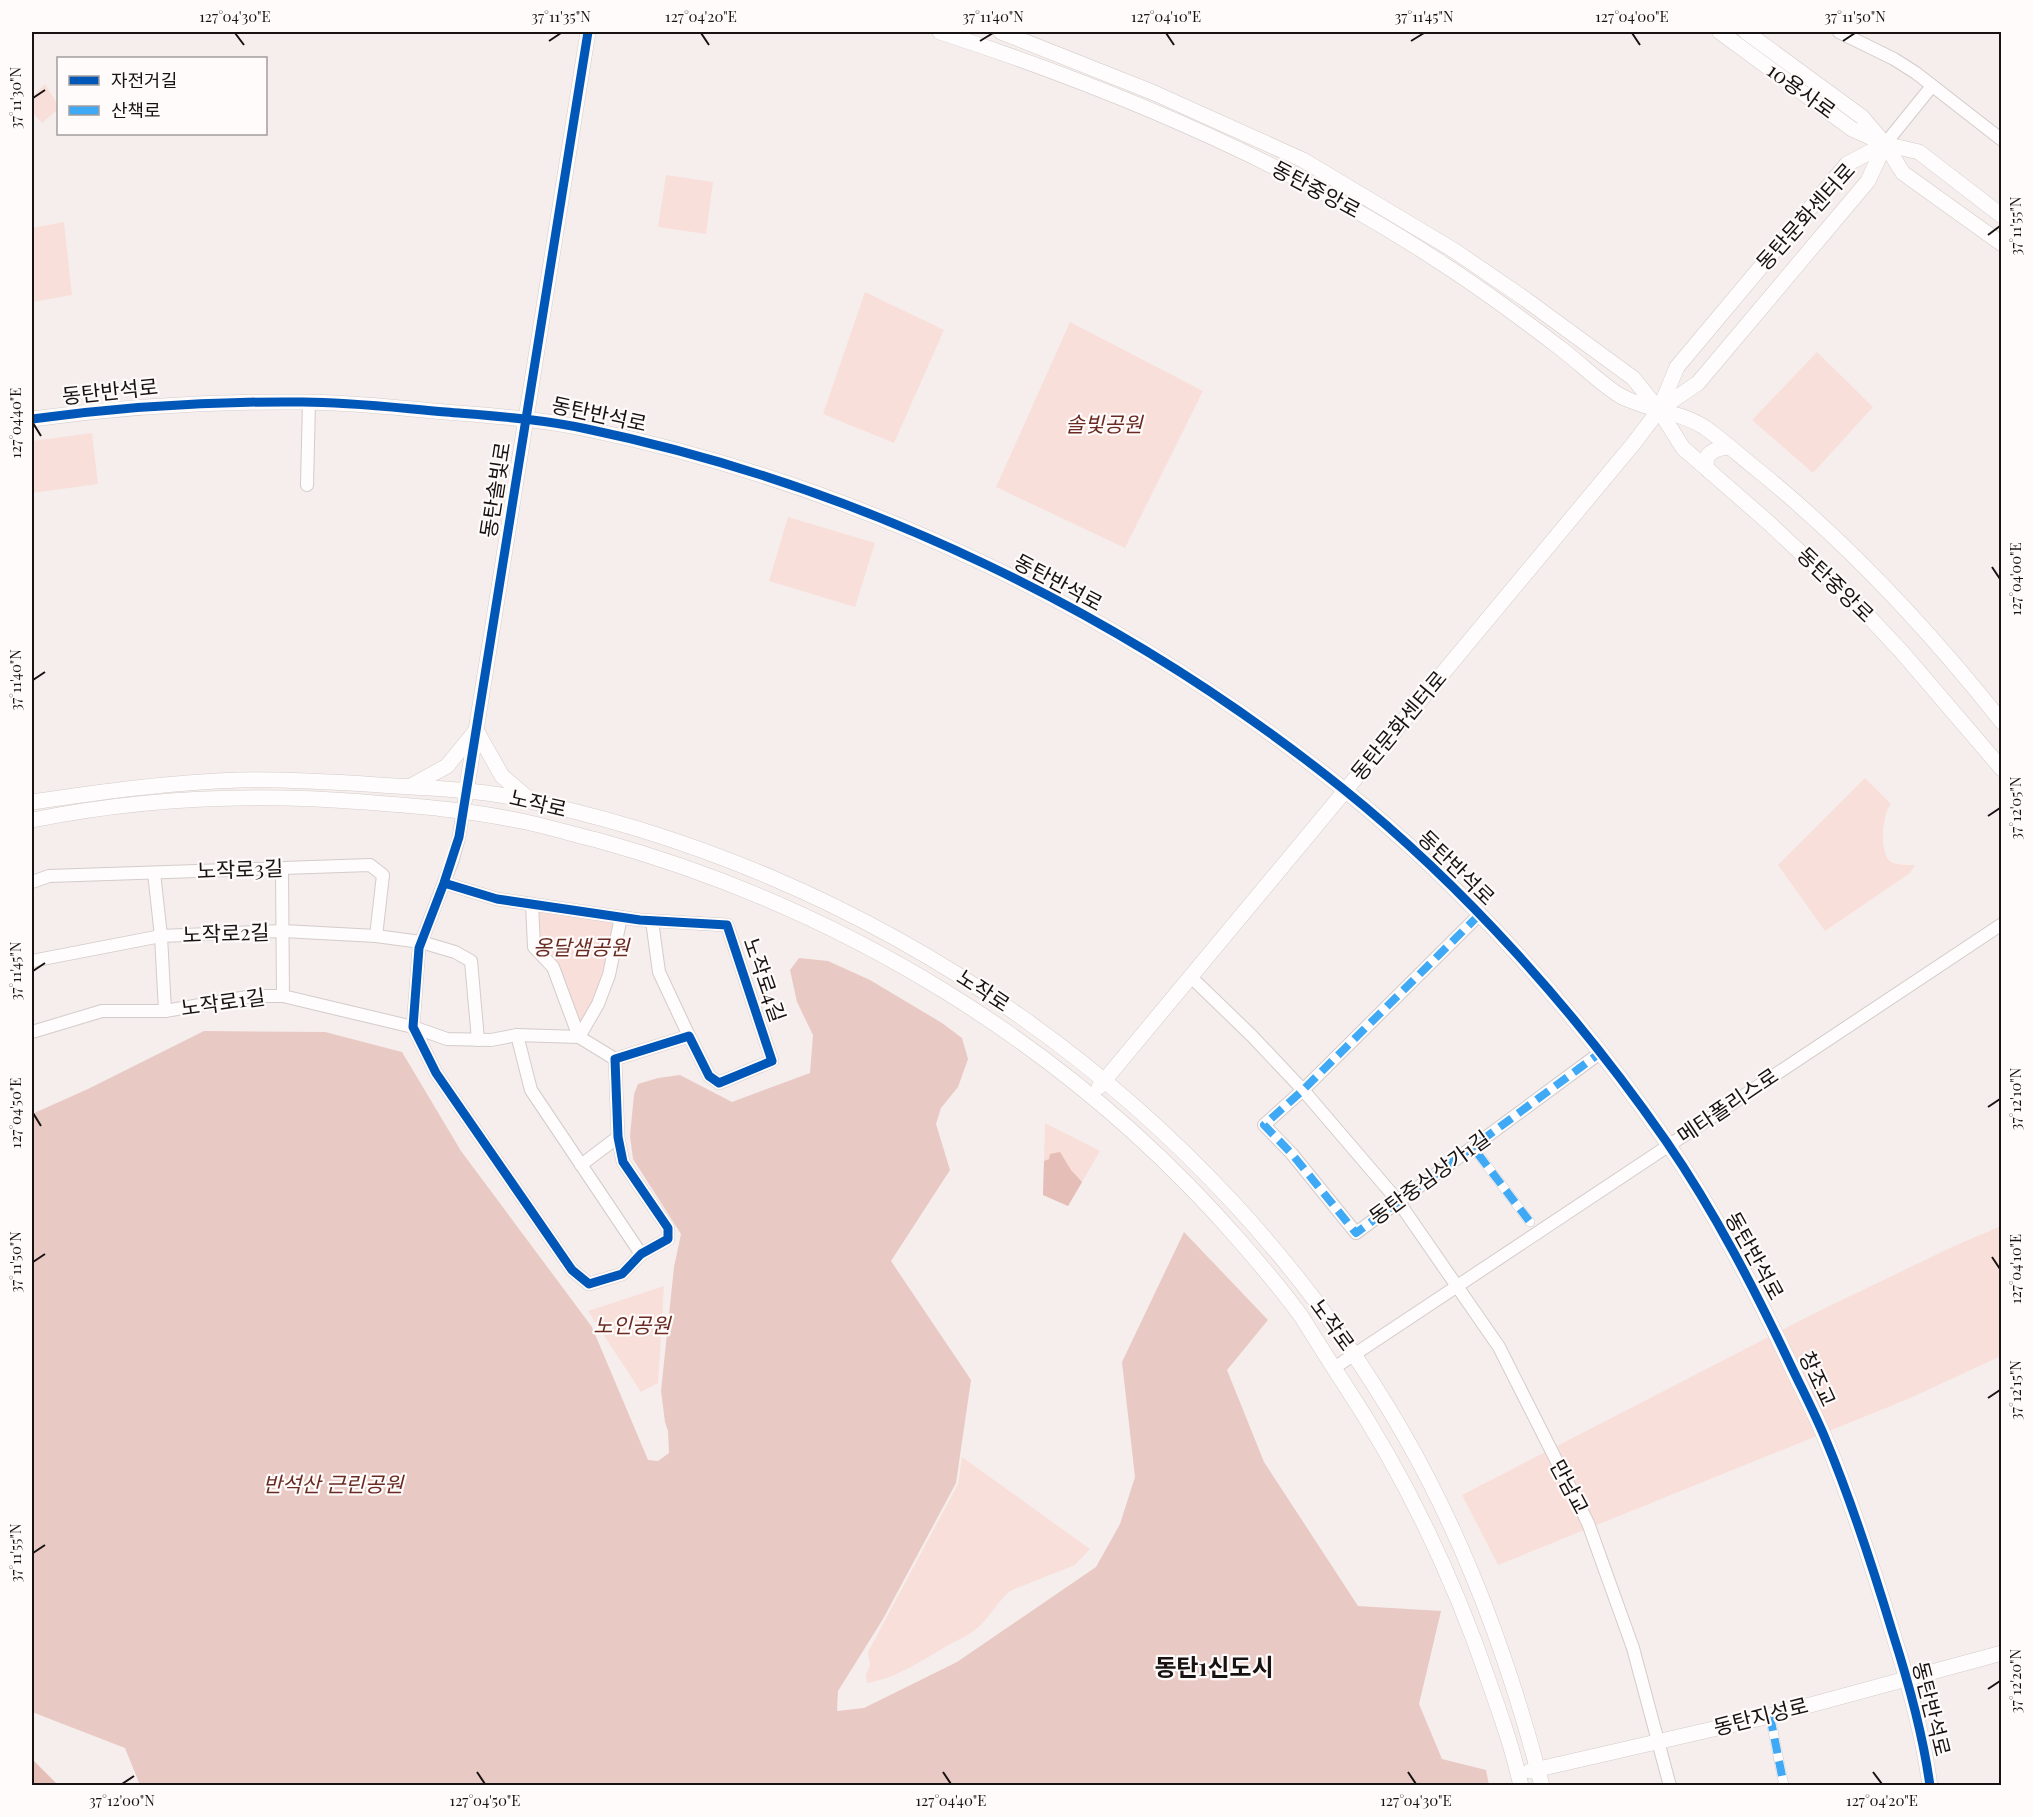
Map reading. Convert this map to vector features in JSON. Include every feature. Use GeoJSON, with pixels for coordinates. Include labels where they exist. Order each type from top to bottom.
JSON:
{"type":"FeatureCollection","features":[{"type":"Feature","properties":{"kind":"street","name":"동탄솔빛로"},"geometry":{"type":"LineString","coordinates":[[463,811],[588,32]]}},
{"type":"Feature","properties":{"kind":"street","name":"동탄중앙로"},"geometry":{"type":"LineString","coordinates":[[940,32],[1040,66],[1142,107],[1217,139],[1309,185],[1443,263],[1566,352],[1620,396],[1702,425],[1796,501],[1882,582],[1977,690],[2001,722]]}},
{"type":"Feature","properties":{"kind":"street","name":"동탄중앙로"},"geometry":{"type":"LineString","coordinates":[[1000,32],[1152,92],[1303,160],[1455,251],[1632,378],[1659,410],[1683,448],[1777,530],[1870,618],[2001,769]]}},
{"type":"Feature","properties":{"kind":"street","name":"10용사로"},"geometry":{"type":"LineString","coordinates":[[1720,32],[1852,129],[1885,144],[1919,152],[2001,216]]}},
{"type":"Feature","properties":{"kind":"street","name":"10용사로"},"geometry":{"type":"LineString","coordinates":[[1746,32],[1862,117],[1885,144],[1903,174],[2001,244]]}},
{"type":"Feature","properties":{"kind":"street"},"geometry":{"type":"LineString","coordinates":[[1839,32],[1894,59],[2001,140]]}},
{"type":"Feature","properties":{"kind":"street"},"geometry":{"type":"LineString","coordinates":[[1885,144],[1932,86]]}},
{"type":"Feature","properties":{"kind":"street","name":"동탄문화센터로"},"geometry":{"type":"LineString","coordinates":[[1659,410],[1677,367],[1839,173],[1847,164],[1885,144]]}},
{"type":"Feature","properties":{"kind":"street","name":"동탄문화센터로"},"geometry":{"type":"LineString","coordinates":[[1092,1096],[1659,410],[1698,383],[1868,181],[1885,144]]}},
{"type":"Feature","properties":{"kind":"street","name":"동탄반석로"},"geometry":{"type":"LineString","coordinates":[[32,419],[185,403],[309,402],[526,418],[585,428],[731,464],[913,530],[1045,595],[1146,649],[1245,716],[1345,790],[1415,852],[1479,915],[1543,984],[1600,1053],[1669,1146],[1729,1244],[1776,1336]]}},
{"type":"Feature","properties":{"kind":"street"},"geometry":{"type":"LineString","coordinates":[[308,485],[309,402]]}},
{"type":"Feature","properties":{"kind":"street"},"geometry":{"type":"LineString","coordinates":[[1708,470],[1705,464],[1711,451],[1729,447]]}},
{"type":"Feature","properties":{"kind":"street"},"geometry":{"type":"LineString","coordinates":[[410,787],[447,766],[476,730],[502,776],[534,802],[521,810],[526,822]]}},
{"type":"Feature","properties":{"kind":"street","name":"노작로"},"geometry":{"type":"LineString","coordinates":[[32,802],[124,789],[237,780],[321,781],[466,791],[534,802],[617,824],[690,847],[802,892],[878,929],[942,965],[1009,1008],[1105,1080],[1192,1159],[1247,1217],[1317,1304],[1354,1355],[1401,1430],[1442,1507],[1475,1579],[1514,1685],[1542,1785]]}},
{"type":"Feature","properties":{"kind":"street"},"geometry":{"type":"LineString","coordinates":[[406,806],[415,802],[419,797],[417,790],[410,787]]}},
{"type":"Feature","properties":{"kind":"street","name":"노작로"},"geometry":{"type":"LineString","coordinates":[[32,820],[92,810],[188,799],[226,798],[323,799],[463,811],[526,822],[674,864],[730,884],[803,915],[914,972],[1038,1054],[1092,1096],[1144,1142],[1228,1228],[1300,1315],[1382,1444],[1421,1517],[1454,1587],[1493,1692],[1519,1780]]}},
{"type":"Feature","properties":{"kind":"street"},"geometry":{"type":"LineString","coordinates":[[463,811],[459,837],[419,948],[413,1027],[443,1083],[572,1270],[590,1284],[622,1274],[641,1254],[668,1239],[668,1228],[623,1162],[618,1137],[615,1059]]}},
{"type":"Feature","properties":{"kind":"street","name":"노작로3길"},"geometry":{"type":"LineString","coordinates":[[32,882],[49,876],[370,865],[383,875],[376,936]]}},
{"type":"Feature","properties":{"kind":"street"},"geometry":{"type":"LineString","coordinates":[[282,869],[283,996]]}},
{"type":"Feature","properties":{"kind":"street"},"geometry":{"type":"LineString","coordinates":[[154,873],[161,936],[165,1011]]}},
{"type":"Feature","properties":{"kind":"street","name":"노작로4길"},"geometry":{"type":"LineString","coordinates":[[444,883],[497,900],[652,921],[727,925],[772,1061],[718,1083],[709,1076],[659,972],[652,921]]}},
{"type":"Feature","properties":{"kind":"street"},"geometry":{"type":"LineString","coordinates":[[532,904],[534,947],[553,967],[579,1037]]}},
{"type":"Feature","properties":{"kind":"street","name":"동탄중심상가1길"},"geometry":{"type":"LineString","coordinates":[[1479,915],[1303,1090],[1264,1125],[1292,1154],[1356,1233],[1600,1053]]}},
{"type":"Feature","properties":{"kind":"street"},"geometry":{"type":"LineString","coordinates":[[579,1037],[598,1004],[609,975],[621,917]]}},
{"type":"Feature","properties":{"kind":"street","name":"메타폴리스로"},"geometry":{"type":"LineString","coordinates":[[1334,1368],[2001,924]]}},
{"type":"Feature","properties":{"kind":"street","name":"노작로2길"},"geometry":{"type":"LineString","coordinates":[[32,961],[161,936],[283,932],[376,936],[422,942]]}},
{"type":"Feature","properties":{"kind":"street"},"geometry":{"type":"LineString","coordinates":[[422,942],[455,952],[471,961],[478,1040]]}},
{"type":"Feature","properties":{"kind":"street","name":"만남교"},"geometry":{"type":"LineString","coordinates":[[1191,977],[1303,1090],[1398,1201],[1499,1347],[1588,1523],[1634,1648],[1670,1785]]}},
{"type":"Feature","properties":{"kind":"street","name":"노작로1길"},"geometry":{"type":"LineString","coordinates":[[32,1032],[102,1011],[165,1011],[254,996],[283,996],[413,1027]]}},
{"type":"Feature","properties":{"kind":"street"},"geometry":{"type":"LineString","coordinates":[[413,1027],[447,1039],[491,1040],[517,1035],[579,1037],[615,1059],[689,1036]]}},
{"type":"Feature","properties":{"kind":"street"},"geometry":{"type":"LineString","coordinates":[[517,1035],[531,1090],[641,1254]]}},
{"type":"Feature","properties":{"kind":"street"},"geometry":{"type":"LineString","coordinates":[[1038,1054],[1050,1050],[1050,1038]]}},
{"type":"Feature","properties":{"kind":"street"},"geometry":{"type":"LineString","coordinates":[[1144,1142],[1146,1132],[1158,1127]]}},
{"type":"Feature","properties":{"kind":"street"},"geometry":{"type":"LineString","coordinates":[[581,1164],[618,1137]]}},
{"type":"Feature","properties":{"kind":"street"},"geometry":{"type":"LineString","coordinates":[[1478,1154],[1530,1222]]}},
{"type":"Feature","properties":{"kind":"street"},"geometry":{"type":"LineString","coordinates":[[1300,1315],[1311,1315],[1317,1304]]}},
{"type":"Feature","properties":{"kind":"street","name":"창조교"},"geometry":{"type":"LineString","coordinates":[[1776,1336],[1824,1437]]}},
{"type":"Feature","properties":{"kind":"street","name":"동탄반석로"},"geometry":{"type":"LineString","coordinates":[[1824,1437],[1874,1569],[1907,1678],[1930,1785]]}},
{"type":"Feature","properties":{"kind":"street","name":"동탄지성로"},"geometry":{"type":"LineString","coordinates":[[1519,1780],[1538,1769],[1770,1716],[2001,1653]]}},
{"type":"Feature","properties":{"kind":"street"},"geometry":{"type":"LineString","coordinates":[[1493,1692],[1506,1694],[1514,1685]]}},
{"type":"Feature","properties":{"kind":"street"},"geometry":{"type":"LineString","coordinates":[[1770,1716],[1784,1785]]}},
{"type":"Feature","properties":{"kind":"green space"},"geometry":{"type":"Polygon","coordinates":[[[45,84],[57,103],[57,110],[42,123],[32,112],[32,97],[45,84]]]}},
{"type":"Feature","properties":{"kind":"green space"},"geometry":{"type":"Polygon","coordinates":[[[666,175],[713,182],[706,234],[658,227],[666,175]]]}},
{"type":"Feature","properties":{"kind":"green space"},"geometry":{"type":"Polygon","coordinates":[[[64,222],[72,295],[32,302],[32,228],[64,222]]]}},
{"type":"Feature","properties":{"kind":"green space"},"geometry":{"type":"Polygon","coordinates":[[[865,292],[944,330],[894,443],[823,414],[865,292]]]}},
{"type":"Feature","properties":{"kind":"green space","name":"솔빛공원"},"geometry":{"type":"Polygon","coordinates":[[[1070,322],[1203,391],[1125,548],[996,487],[1070,322]]]}},
{"type":"Feature","properties":{"kind":"green space"},"geometry":{"type":"Polygon","coordinates":[[[1817,352],[1873,407],[1813,473],[1752,420],[1817,352]]]}},
{"type":"Feature","properties":{"kind":"green space"},"geometry":{"type":"Polygon","coordinates":[[[92,433],[98,484],[32,493],[32,441],[92,433]]]}},
{"type":"Feature","properties":{"kind":"green space"},"geometry":{"type":"Polygon","coordinates":[[[788,517],[875,543],[855,607],[769,581],[788,517]]]}},
{"type":"Feature","properties":{"kind":"green space"},"geometry":{"type":"Polygon","coordinates":[[[1865,778],[1891,804],[1886,815],[1883,833],[1887,858],[1896,864],[1915,865],[1910,873],[1825,931],[1778,865],[1865,778]]]}},
{"type":"Feature","properties":{"kind":"green space","name":"옹달샘공원"},"geometry":{"type":"Polygon","coordinates":[[[534,907],[619,920],[613,956],[579,1033],[554,967],[536,948],[534,907]]]}},
{"type":"Feature","properties":{"kind":"green space","name":"반석산 근린공원"},"geometry":{"type":"Polygon","coordinates":[[[799,958],[828,961],[870,980],[942,1023],[962,1038],[968,1059],[958,1087],[941,1108],[936,1124],[950,1170],[891,1261],[971,1380],[956,1483],[883,1619],[838,1691],[837,1711],[864,1708],[957,1662],[1096,1567],[1120,1524],[1135,1477],[1122,1362],[1184,1232],[1268,1320],[1227,1370],[1264,1462],[1358,1606],[1441,1611],[1419,1704],[1442,1759],[1486,1770],[1489,1785],[140,1785],[125,1748],[32,1712],[32,1114],[88,1089],[204,1031],[325,1032],[402,1052],[461,1151],[592,1327],[648,1460],[658,1461],[669,1453],[668,1431],[661,1391],[674,1267],[681,1234],[633,1159],[630,1136],[634,1094],[638,1084],[680,1075],[732,1102],[810,1073],[813,1035],[797,1002],[790,970],[799,958]]]}},
{"type":"Feature","properties":{"kind":"green space"},"geometry":{"type":"Polygon","coordinates":[[[1045,1123],[1100,1151],[1068,1206],[1043,1195],[1045,1123]]]}},
{"type":"Feature","properties":{"kind":"green space"},"geometry":{"type":"Polygon","coordinates":[[[2001,1226],[2001,1356],[1908,1399],[1498,1565],[1462,1495],[1811,1315],[1954,1246],[2001,1226]]]}},
{"type":"Feature","properties":{"kind":"green space","name":"노인공원"},"geometry":{"type":"Polygon","coordinates":[[[664,1286],[658,1383],[641,1392],[588,1311],[664,1286]]]}},
{"type":"Feature","properties":{"kind":"green space"},"geometry":{"type":"Polygon","coordinates":[[[962,1457],[1090,1549],[1075,1565],[1010,1591],[981,1625],[967,1635],[900,1672],[867,1683],[866,1675],[870,1666],[868,1652],[958,1484],[962,1457]]]}},
{"type":"Feature","properties":{"kind":"shaded area"},"geometry":{"type":"Polygon","coordinates":[[[1060,1152],[1082,1182],[1068,1206],[1043,1195],[1044,1161],[1049,1159],[1050,1154],[1060,1152]]]}},
{"type":"Feature","properties":{"kind":"shaded area"},"geometry":{"type":"Polygon","coordinates":[[[32,1759],[58,1785],[32,1785],[32,1759]]]}},
{"type":"Feature","properties":{"kind":"marked path"},"geometry":{"type":"LineString","coordinates":[[1479,915],[1303,1090],[1264,1125],[1292,1154],[1356,1233],[1600,1053]]}},
{"type":"Feature","properties":{"kind":"marked path"},"geometry":{"type":"LineString","coordinates":[[1478,1154],[1530,1222]]}},
{"type":"Feature","properties":{"kind":"marked path"},"geometry":{"type":"LineString","coordinates":[[1770,1716],[1784,1786]]}},
{"type":"Feature","properties":{"kind":"cycle path"},"geometry":{"type":"LineString","coordinates":[[444,883],[497,899],[640,920],[727,925],[772,1061],[719,1083],[709,1076],[689,1036],[615,1059],[618,1137],[623,1162],[668,1228],[668,1239],[641,1254],[622,1274],[589,1284],[572,1270],[436,1073],[413,1027],[419,948],[459,837],[588,32]]}},
{"type":"Feature","properties":{"kind":"cycle path"},"geometry":{"type":"LineString","coordinates":[[32,419],[133,408],[201,404],[321,402],[499,416],[552,423],[587,429],[689,454],[790,485],[889,521],[986,564],[1080,613],[1171,666],[1258,725],[1342,788],[1387,826],[1475,909],[1557,999],[1595,1046],[1632,1093],[1684,1168],[1718,1223],[1749,1281],[1813,1411],[1835,1462],[1870,1560],[1905,1672],[1930,1786]]}},
{"type":"Feature","properties":{"kind":"district","name":"동탄1신도시"},"geometry":{"type":"Point","coordinates":[1214,1668]}}]}
